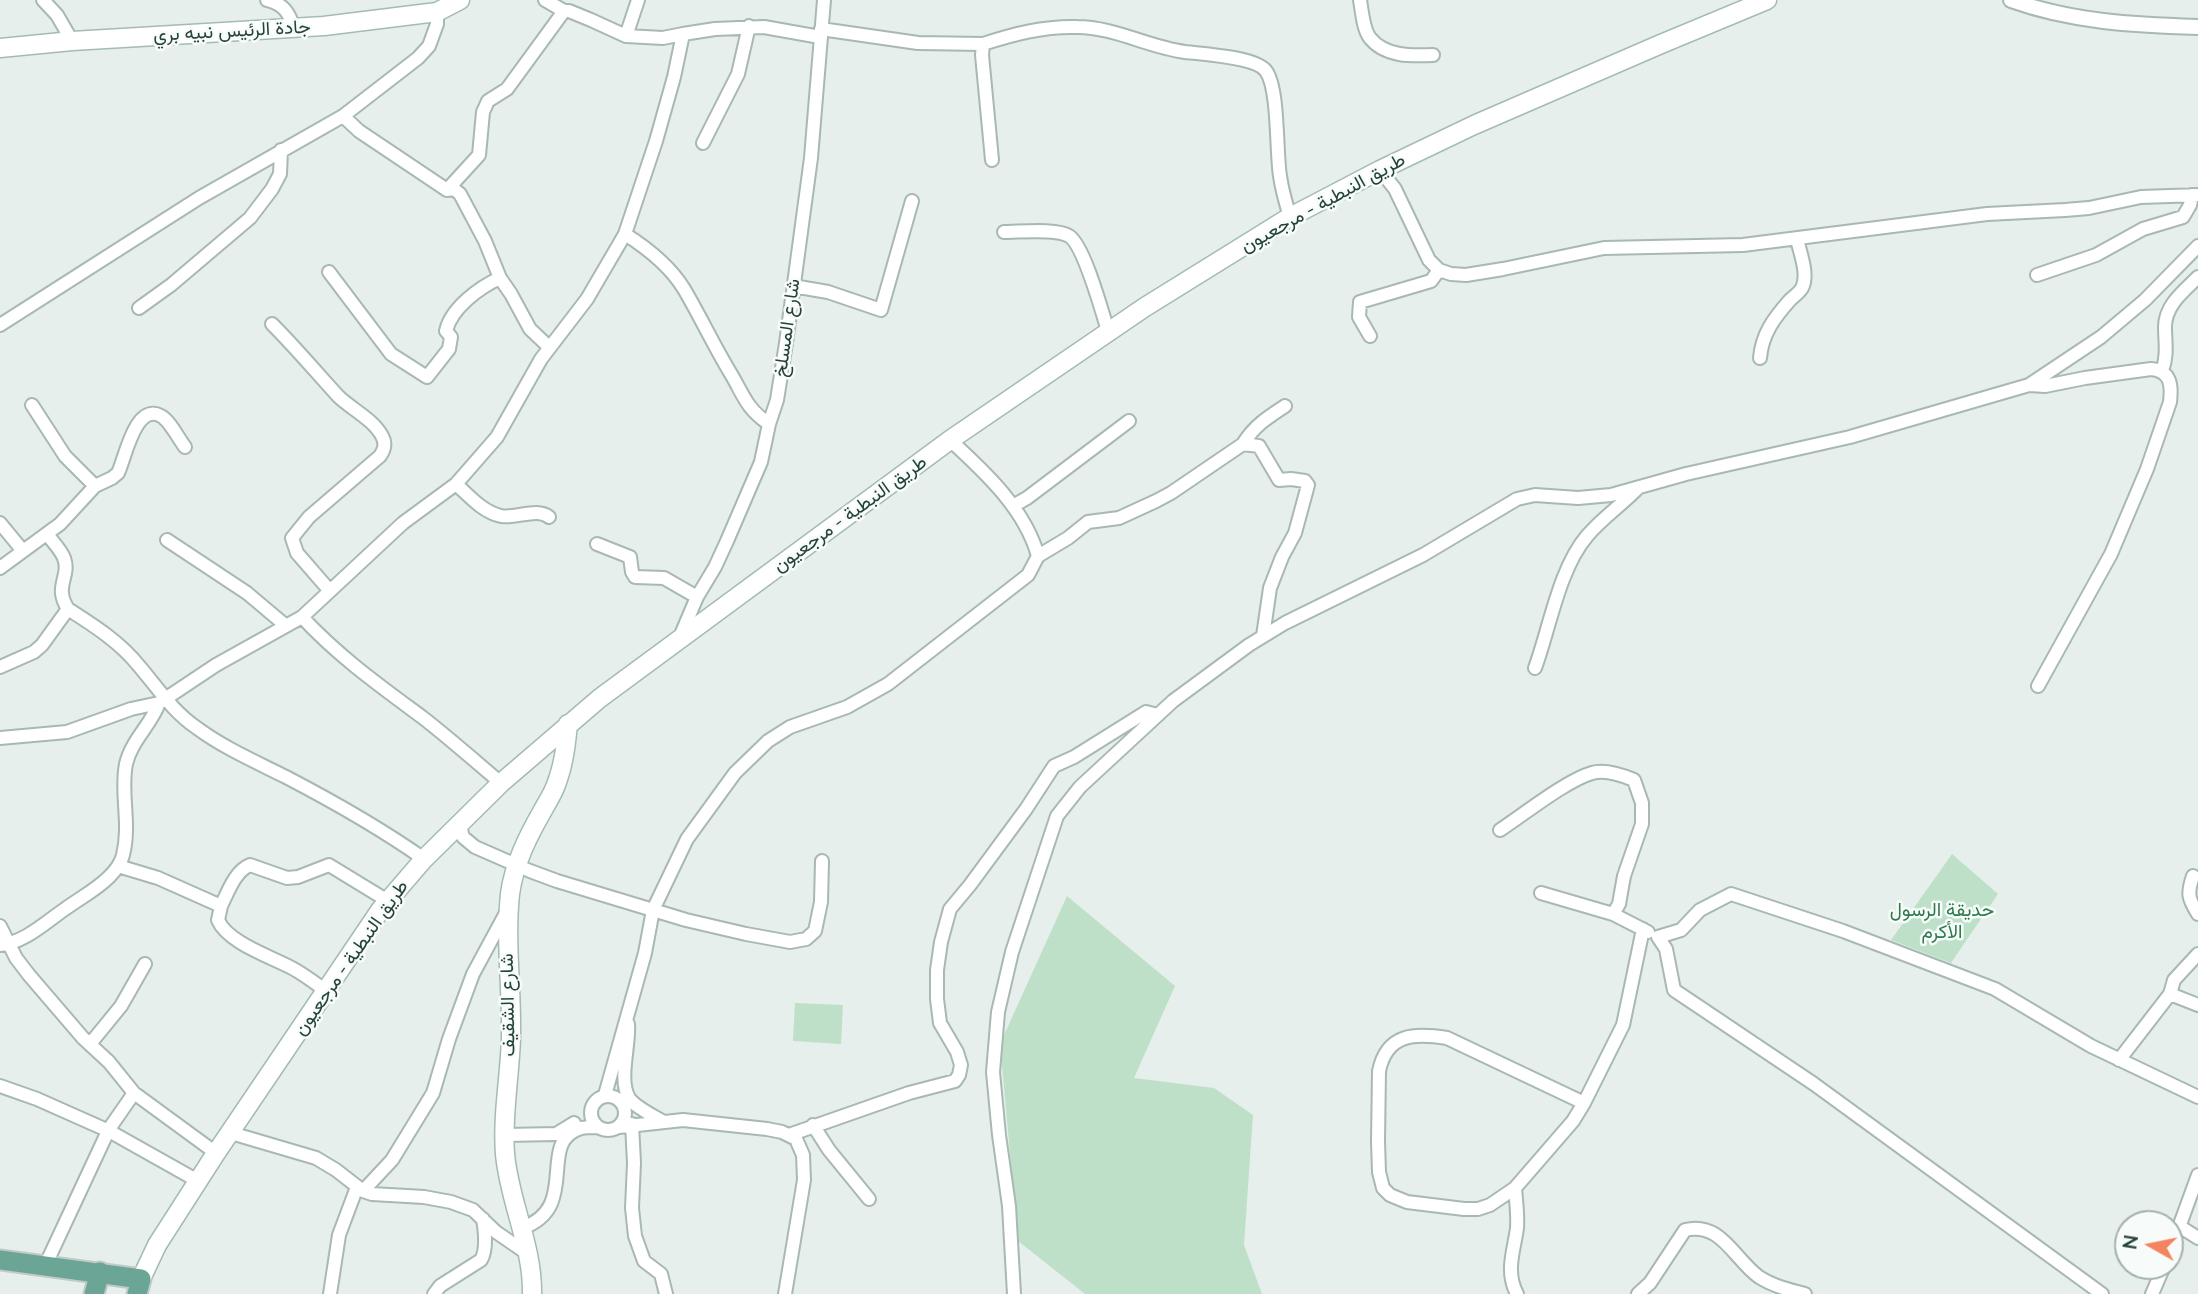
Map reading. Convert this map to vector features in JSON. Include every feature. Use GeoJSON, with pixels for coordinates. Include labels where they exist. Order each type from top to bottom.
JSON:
{"type":"FeatureCollection","features":[{"type":"Feature","properties":{"kind":"main road","name":"جادة الرئيس نبيه بري"},"geometry":{"type":"LineString","coordinates":[[0,48],[72,41],[324,26],[437,12],[460,0]]}},
{"type":"Feature","properties":{"kind":"main road","name":"طريق النبطية - مرجعيون"},"geometry":{"type":"LineString","coordinates":[[139,1286],[157,1245],[216,1153],[388,901],[424,859],[501,783],[569,724],[680,637],[950,440],[1108,331],[1290,217],[1474,125],[1767,0]]}},
{"type":"Feature","properties":{"kind":"main road","name":"شارع الشقيف"},"geometry":{"type":"LineString","coordinates":[[532,1294],[528,1254],[505,1156],[511,1051],[507,942],[517,865],[557,782],[569,724]]}},
{"type":"Feature","properties":{"kind":"main road"},"geometry":{"type":"LineString","coordinates":[[0,1260],[100,1272],[139,1286]]}},
{"type":"Feature","properties":{"kind":"main road"},"geometry":{"type":"LineString","coordinates":[[94,1294],[100,1272]]}},
{"type":"Feature","properties":{"kind":"street"},"geometry":{"type":"LineString","coordinates":[[43,0],[57,15],[72,41]]}},
{"type":"Feature","properties":{"kind":"street"},"geometry":{"type":"LineString","coordinates":[[268,0],[282,6],[289,13],[295,28]]}},
{"type":"Feature","properties":{"kind":"street"},"geometry":{"type":"LineString","coordinates":[[545,0],[564,11],[626,36],[663,38],[749,26],[918,43],[983,44],[1028,31],[1076,27],[1094,28],[1158,47],[1232,58],[1262,67],[1268,74],[1272,88],[1283,197],[1290,217]]}},
{"type":"Feature","properties":{"kind":"street"},"geometry":{"type":"LineString","coordinates":[[626,36],[638,0]]}},
{"type":"Feature","properties":{"kind":"street","name":"شارع المسلخ"},"geometry":{"type":"LineString","coordinates":[[680,637],[697,597],[715,567],[761,462],[782,374],[811,158],[824,0]]}},
{"type":"Feature","properties":{"kind":"street"},"geometry":{"type":"LineString","coordinates":[[1360,0],[1369,37],[1382,48],[1398,54],[1433,55]]}},
{"type":"Feature","properties":{"kind":"street"},"geometry":{"type":"LineString","coordinates":[[2011,0],[2061,15],[2109,23],[2198,27]]}},
{"type":"Feature","properties":{"kind":"street"},"geometry":{"type":"LineString","coordinates":[[447,190],[479,155],[483,112],[488,100],[507,89],[564,11]]}},
{"type":"Feature","properties":{"kind":"street"},"geometry":{"type":"LineString","coordinates":[[0,325],[199,198],[343,116],[418,58],[429,46],[437,24],[437,12]]}},
{"type":"Feature","properties":{"kind":"street"},"geometry":{"type":"LineString","coordinates":[[703,143],[738,74],[749,26]]}},
{"type":"Feature","properties":{"kind":"street"},"geometry":{"type":"LineString","coordinates":[[0,738],[67,732],[162,701],[216,665],[302,617],[403,523],[456,484],[497,437],[548,347],[587,299],[625,234],[660,128],[683,34]]}},
{"type":"Feature","properties":{"kind":"street"},"geometry":{"type":"LineString","coordinates":[[983,44],[992,160]]}},
{"type":"Feature","properties":{"kind":"street"},"geometry":{"type":"LineString","coordinates":[[343,116],[359,131],[447,190],[454,189],[460,194],[485,241],[500,278],[530,329],[548,347]]}},
{"type":"Feature","properties":{"kind":"street"},"geometry":{"type":"LineString","coordinates":[[139,308],[191,269],[250,218],[280,174],[281,150]]}},
{"type":"Feature","properties":{"kind":"street"},"geometry":{"type":"LineString","coordinates":[[1380,170],[1395,189],[1429,260],[1439,270],[1466,275],[1604,248],[1743,246],[1987,214],[2065,211],[2141,197],[2195,195],[2183,217],[2143,229],[2096,255],[2037,275]]}},
{"type":"Feature","properties":{"kind":"street"},"geometry":{"type":"LineString","coordinates":[[793,286],[828,292],[881,310],[912,201]]}},
{"type":"Feature","properties":{"kind":"street"},"geometry":{"type":"LineString","coordinates":[[1004,232],[1055,232],[1068,235],[1077,243],[1108,331]]}},
{"type":"Feature","properties":{"kind":"street"},"geometry":{"type":"LineString","coordinates":[[625,234],[659,259],[683,287],[705,331],[738,386],[743,400],[755,414],[769,424]]}},
{"type":"Feature","properties":{"kind":"street"},"geometry":{"type":"LineString","coordinates":[[1760,358],[1767,329],[1802,289],[1804,274],[1797,239]]}},
{"type":"Feature","properties":{"kind":"street"},"geometry":{"type":"LineString","coordinates":[[1014,1294],[1009,1206],[993,1072],[998,1012],[1012,952],[1057,816],[1080,787],[1157,715],[1195,683],[1263,636],[1315,607],[1423,555],[1517,499],[1535,495],[1595,497],[1850,437],[2029,385],[2101,337],[2145,300],[2198,246]]}},
{"type":"Feature","properties":{"kind":"street"},"geometry":{"type":"LineString","coordinates":[[1370,336],[1359,317],[1360,302],[1431,281],[1439,270]]}},
{"type":"Feature","properties":{"kind":"street"},"geometry":{"type":"LineString","coordinates":[[329,272],[391,354],[427,377],[449,349],[451,337],[446,327],[452,317],[474,292],[500,278]]}},
{"type":"Feature","properties":{"kind":"street"},"geometry":{"type":"LineString","coordinates":[[2162,371],[2167,350],[2166,316],[2175,300],[2198,277]]}},
{"type":"Feature","properties":{"kind":"street"},"geometry":{"type":"LineString","coordinates":[[272,324],[340,398],[376,428],[384,441],[380,456],[309,517],[292,538],[293,548],[330,591]]}},
{"type":"Feature","properties":{"kind":"street"},"geometry":{"type":"LineString","coordinates":[[2029,385],[2045,386],[2151,369],[2162,371],[2170,382],[2170,402],[2147,469],[2111,554],[2038,685]]}},
{"type":"Feature","properties":{"kind":"street"},"geometry":{"type":"LineString","coordinates":[[32,405],[65,456],[95,486]]}},
{"type":"Feature","properties":{"kind":"street"},"geometry":{"type":"LineString","coordinates":[[605,1095],[645,953],[653,910],[687,839],[736,773],[768,741],[790,727],[847,707],[888,684],[1028,575],[1038,556],[1088,522],[1119,518],[1171,494],[1243,444],[1263,419],[1285,405]]}},
{"type":"Feature","properties":{"kind":"street"},"geometry":{"type":"LineString","coordinates":[[0,568],[69,516],[86,493],[118,473],[134,429],[149,415],[156,414],[164,418],[185,447]]}},
{"type":"Feature","properties":{"kind":"street"},"geometry":{"type":"LineString","coordinates":[[1013,506],[1129,421]]}},
{"type":"Feature","properties":{"kind":"street"},"geometry":{"type":"LineString","coordinates":[[950,440],[974,461],[1013,506],[1034,541],[1038,556]]}},
{"type":"Feature","properties":{"kind":"street"},"geometry":{"type":"LineString","coordinates":[[1243,444],[1259,446],[1279,480],[1305,481],[1308,485],[1295,533],[1272,581],[1263,636]]}},
{"type":"Feature","properties":{"kind":"street"},"geometry":{"type":"LineString","coordinates":[[456,484],[483,507],[499,516],[514,517],[540,512],[549,517]]}},
{"type":"Feature","properties":{"kind":"street"},"geometry":{"type":"LineString","coordinates":[[1535,668],[1563,581],[1580,546],[1588,535],[1639,487]]}},
{"type":"Feature","properties":{"kind":"street"},"geometry":{"type":"LineString","coordinates":[[0,523],[23,551]]}},
{"type":"Feature","properties":{"kind":"street"},"geometry":{"type":"LineString","coordinates":[[47,534],[64,558],[61,595],[68,609],[121,647],[138,664],[162,701],[206,734],[359,817],[424,859]]}},
{"type":"Feature","properties":{"kind":"street"},"geometry":{"type":"LineString","coordinates":[[167,540],[247,593],[285,625]]}},
{"type":"Feature","properties":{"kind":"street"},"geometry":{"type":"LineString","coordinates":[[597,544],[630,557],[635,577],[664,578],[697,597]]}},
{"type":"Feature","properties":{"kind":"street"},"geometry":{"type":"LineString","coordinates":[[0,667],[34,652],[68,609]]}},
{"type":"Feature","properties":{"kind":"street"},"geometry":{"type":"LineString","coordinates":[[302,617],[344,657],[425,719],[501,783]]}},
{"type":"Feature","properties":{"kind":"street"},"geometry":{"type":"LineString","coordinates":[[4,944],[32,932],[93,890],[121,862],[126,840],[126,763],[162,701]]}},
{"type":"Feature","properties":{"kind":"street"},"geometry":{"type":"LineString","coordinates":[[789,1135],[909,1093],[955,1080],[961,1065],[957,1052],[940,1023],[937,999],[941,942],[950,909],[971,885],[1054,766],[1074,757],[1146,712],[1157,715]]}},
{"type":"Feature","properties":{"kind":"street"},"geometry":{"type":"LineString","coordinates":[[1500,830],[1567,785],[1593,772],[1622,775],[1634,780],[1642,803],[1642,824],[1624,876],[1619,904],[1613,914]]}},
{"type":"Feature","properties":{"kind":"street"},"geometry":{"type":"LineString","coordinates":[[460,826],[463,837],[475,847],[578,888],[746,934],[801,941],[812,935],[817,926],[823,881],[822,861]]}},
{"type":"Feature","properties":{"kind":"street"},"geometry":{"type":"LineString","coordinates":[[326,990],[289,966],[228,933],[218,920],[221,906],[235,880],[244,868],[250,865],[287,878],[298,877],[329,865],[388,901]]}},
{"type":"Feature","properties":{"kind":"street"},"geometry":{"type":"LineString","coordinates":[[118,866],[158,878],[221,906]]}},
{"type":"Feature","properties":{"kind":"street"},"geometry":{"type":"LineString","coordinates":[[2193,876],[2188,892],[2198,914]]}},
{"type":"Feature","properties":{"kind":"street"},"geometry":{"type":"LineString","coordinates":[[1541,893],[1613,914],[1658,937],[1666,949],[1674,990],[1814,1083],[2102,1294]]}},
{"type":"Feature","properties":{"kind":"street"},"geometry":{"type":"LineString","coordinates":[[1658,937],[1681,930],[1700,910],[1731,894],[1843,932],[1995,989],[2091,1046],[2198,1097]]}},
{"type":"Feature","properties":{"kind":"street"},"geometry":{"type":"LineString","coordinates":[[330,1294],[339,1235],[360,1189],[392,1160],[433,1093],[472,974],[510,907]]}},
{"type":"Feature","properties":{"kind":"street"},"geometry":{"type":"LineString","coordinates":[[0,926],[4,944],[43,992],[109,1062],[134,1093],[216,1153]]}},
{"type":"Feature","properties":{"kind":"street"},"geometry":{"type":"LineString","coordinates":[[1584,1103],[1447,1038],[1408,1036],[1388,1049],[1381,1060],[1379,1071],[1379,1172],[1383,1188],[1390,1195],[1407,1202],[1478,1209],[1490,1205],[1516,1188],[1573,1121],[1584,1103],[1623,1025],[1643,929]]}},
{"type":"Feature","properties":{"kind":"street"},"geometry":{"type":"LineString","coordinates":[[2119,1060],[2169,994],[2174,980],[2198,954]]}},
{"type":"Feature","properties":{"kind":"street"},"geometry":{"type":"LineString","coordinates":[[90,1044],[121,1006],[145,964]]}},
{"type":"Feature","properties":{"kind":"street"},"geometry":{"type":"LineString","coordinates":[[2169,994],[2198,1005]]}},
{"type":"Feature","properties":{"kind":"street"},"geometry":{"type":"LineString","coordinates":[[619,1127],[625,1118],[625,1061],[629,1037],[627,1014]]}},
{"type":"Feature","properties":{"kind":"street"},"geometry":{"type":"LineString","coordinates":[[0,1086],[37,1099],[109,1131],[198,1181]]}},
{"type":"Feature","properties":{"kind":"street"},"geometry":{"type":"LineString","coordinates":[[47,1265],[109,1131],[134,1093]]}},
{"type":"Feature","properties":{"kind":"street"},"geometry":{"type":"LineString","coordinates":[[595,1123],[592,1107],[598,1098],[605,1095],[626,1101],[662,1121]]}},
{"type":"Feature","properties":{"kind":"street"},"geometry":{"type":"LineString","coordinates":[[505,1135],[556,1135],[576,1121],[595,1123],[608,1131],[662,1121],[693,1121],[767,1129],[789,1135],[796,1139],[801,1147],[804,1168],[785,1294]]}},
{"type":"Feature","properties":{"kind":"street"},"geometry":{"type":"LineString","coordinates":[[522,1228],[539,1220],[553,1202],[559,1156],[566,1139],[581,1128],[595,1123]]}},
{"type":"Feature","properties":{"kind":"street"},"geometry":{"type":"LineString","coordinates":[[632,1125],[632,1208],[635,1236],[645,1261],[661,1274],[666,1294]]}},
{"type":"Feature","properties":{"kind":"street"},"geometry":{"type":"LineString","coordinates":[[813,1125],[829,1150],[869,1199]]}},
{"type":"Feature","properties":{"kind":"street"},"geometry":{"type":"LineString","coordinates":[[231,1133],[316,1158],[360,1189],[372,1194],[424,1197],[473,1210],[496,1232],[528,1254]]}},
{"type":"Feature","properties":{"kind":"street"},"geometry":{"type":"LineString","coordinates":[[2184,1213],[2198,1175]]}},
{"type":"Feature","properties":{"kind":"street"},"geometry":{"type":"LineString","coordinates":[[1516,1188],[1517,1227],[1510,1269],[1512,1284],[1517,1294]]}},
{"type":"Feature","properties":{"kind":"street"},"geometry":{"type":"LineString","coordinates":[[434,1294],[440,1286],[481,1260],[484,1255],[483,1218]]}},
{"type":"Feature","properties":{"kind":"street"},"geometry":{"type":"LineString","coordinates":[[1638,1294],[1650,1283],[1685,1230],[1695,1227],[1716,1234],[1759,1276],[1789,1292],[1805,1294]]}},
{"type":"Feature","properties":{"kind":"green space","name":"حديقة الرسول الأكرم"},"geometry":{"type":"Polygon","coordinates":[[[1952,854],[1998,894],[1951,963],[1891,940],[1952,854]]]}},
{"type":"Feature","properties":{"kind":"green space"},"geometry":{"type":"Polygon","coordinates":[[[1067,896],[1175,986],[1134,1078],[1214,1088],[1253,1115],[1244,1245],[1262,1294],[1085,1294],[1018,1241],[1000,1044],[1067,896]]]}},
{"type":"Feature","properties":{"kind":"green space"},"geometry":{"type":"Polygon","coordinates":[[[795,1003],[843,1005],[841,1044],[793,1041],[795,1003]]]}}]}
